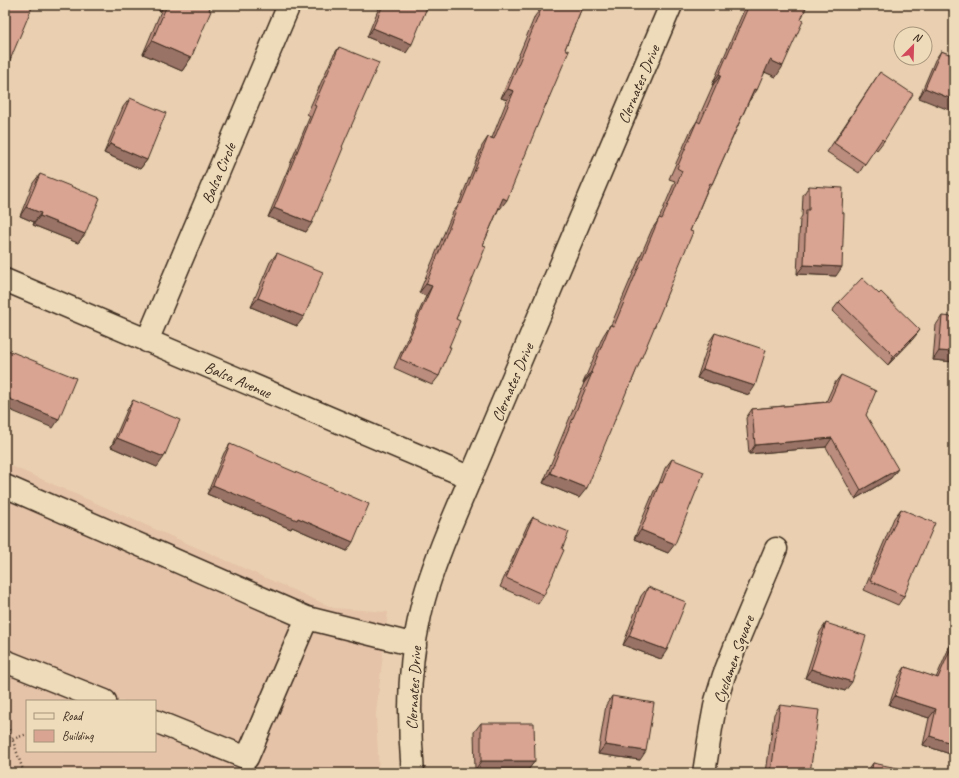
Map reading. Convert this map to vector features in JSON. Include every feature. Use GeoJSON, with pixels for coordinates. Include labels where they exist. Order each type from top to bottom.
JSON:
{"type":"FeatureCollection","features":[{"type":"Feature","properties":{"kind":"street","name":"Balsa Circle"},"geometry":{"type":"LineString","coordinates":[[147,341],[289,5]]}},
{"type":"Feature","properties":{"kind":"street","name":"Clernates Drive"},"geometry":{"type":"LineString","coordinates":[[413,773],[410,708],[411,676],[420,614],[428,585],[471,478],[671,5]]}},
{"type":"Feature","properties":{"kind":"street","name":"Balsa Avenue"},"geometry":{"type":"LineString","coordinates":[[5,280],[471,478]]}},
{"type":"Feature","properties":{"kind":"street"},"geometry":{"type":"LineString","coordinates":[[5,486],[307,618],[415,645]]}},
{"type":"Feature","properties":{"kind":"street","name":"Cyclamen Square"},"geometry":{"type":"LineString","coordinates":[[704,773],[713,715],[724,676],[776,549]]}},
{"type":"Feature","properties":{"kind":"street"},"geometry":{"type":"LineString","coordinates":[[156,721],[247,758],[307,618]]}},
{"type":"Feature","properties":{"kind":"street"},"geometry":{"type":"LineString","coordinates":[[5,661],[102,700]]}},
{"type":"Feature","properties":{"kind":"path"},"geometry":{"type":"LineString","coordinates":[[5,718],[24,773]]}},
{"type":"Feature","properties":{"kind":"path"},"geometry":{"type":"LineString","coordinates":[[5,742],[26,734]]}},
{"type":"Feature","properties":{"kind":"shaded area"},"geometry":{"type":"Polygon","coordinates":[[[5,463],[334,608],[388,612],[376,714],[379,773],[5,773],[5,463]]]}},
{"type":"Feature","properties":{"kind":"building"},"geometry":{"type":"Polygon","coordinates":[[[5,5],[33,5],[5,72],[5,5]]]}},
{"type":"Feature","properties":{"kind":"building"},"geometry":{"type":"Polygon","coordinates":[[[167,5],[211,5],[209,10],[211,11],[191,58],[152,41],[167,5]]]}},
{"type":"Feature","properties":{"kind":"building"},"geometry":{"type":"Polygon","coordinates":[[[383,5],[428,5],[412,44],[373,28],[383,5]]]}},
{"type":"Feature","properties":{"kind":"building"},"geometry":{"type":"Polygon","coordinates":[[[549,5],[583,5],[565,49],[569,51],[507,200],[503,198],[483,245],[486,246],[456,319],[460,321],[439,376],[400,359],[432,286],[426,284],[459,203],[461,204],[488,137],[494,139],[514,91],[508,89],[542,7],[547,9],[549,5]]]}},
{"type":"Feature","properties":{"kind":"building"},"geometry":{"type":"Polygon","coordinates":[[[749,5],[807,5],[801,20],[803,21],[783,66],[770,60],[757,90],[754,89],[712,184],[710,183],[690,231],[693,232],[664,304],[587,488],[550,473],[592,373],[591,372],[610,325],[614,326],[659,218],[662,219],[682,171],[677,168],[697,121],[700,123],[721,75],[719,74],[749,5]]]}},
{"type":"Feature","properties":{"kind":"building"},"geometry":{"type":"Polygon","coordinates":[[[339,47],[379,63],[342,147],[343,148],[312,223],[274,208],[316,106],[314,105],[339,47]]]}},
{"type":"Feature","properties":{"kind":"building"},"geometry":{"type":"Polygon","coordinates":[[[941,51],[954,56],[954,100],[925,88],[941,51]]]}},
{"type":"Feature","properties":{"kind":"building"},"geometry":{"type":"Polygon","coordinates":[[[880,72],[913,94],[884,141],[882,139],[865,164],[834,143],[880,72]]]}},
{"type":"Feature","properties":{"kind":"building"},"geometry":{"type":"Polygon","coordinates":[[[130,98],[166,113],[147,160],[110,144],[130,98]]]}},
{"type":"Feature","properties":{"kind":"building"},"geometry":{"type":"Polygon","coordinates":[[[40,174],[100,198],[85,234],[40,216],[41,213],[26,207],[40,174]]]}},
{"type":"Feature","properties":{"kind":"building"},"geometry":{"type":"Polygon","coordinates":[[[809,186],[843,188],[842,212],[844,213],[842,267],[804,265],[806,210],[809,210],[809,186]]]}},
{"type":"Feature","properties":{"kind":"building"},"geometry":{"type":"Polygon","coordinates":[[[277,253],[323,272],[304,317],[258,298],[277,253]]]}},
{"type":"Feature","properties":{"kind":"building"},"geometry":{"type":"Polygon","coordinates":[[[862,278],[879,294],[881,292],[920,330],[894,356],[839,302],[862,278]]]}},
{"type":"Feature","properties":{"kind":"building"},"geometry":{"type":"Polygon","coordinates":[[[942,316],[954,317],[954,352],[939,351],[942,316]]]}},
{"type":"Feature","properties":{"kind":"building"},"geometry":{"type":"Polygon","coordinates":[[[715,333],[766,350],[755,386],[703,369],[715,333]]]}},
{"type":"Feature","properties":{"kind":"building"},"geometry":{"type":"Polygon","coordinates":[[[5,349],[76,378],[59,419],[5,397],[5,349]]]}},
{"type":"Feature","properties":{"kind":"building"},"geometry":{"type":"Polygon","coordinates":[[[841,375],[876,391],[866,415],[898,469],[861,490],[832,438],[755,445],[752,409],[829,402],[841,375]]]}},
{"type":"Feature","properties":{"kind":"building"},"geometry":{"type":"Polygon","coordinates":[[[133,400],[180,420],[164,457],[117,438],[133,400]]]}},
{"type":"Feature","properties":{"kind":"building"},"geometry":{"type":"Polygon","coordinates":[[[230,444],[369,504],[353,542],[298,518],[297,520],[213,485],[230,444]]]}},
{"type":"Feature","properties":{"kind":"building"},"geometry":{"type":"Polygon","coordinates":[[[672,459],[704,472],[675,544],[641,530],[660,482],[662,483],[672,459]]]}},
{"type":"Feature","properties":{"kind":"building"},"geometry":{"type":"Polygon","coordinates":[[[901,509],[935,523],[904,596],[870,581],[901,509]]]}},
{"type":"Feature","properties":{"kind":"building"},"geometry":{"type":"Polygon","coordinates":[[[533,517],[569,532],[562,549],[564,550],[544,595],[506,578],[533,517]]]}},
{"type":"Feature","properties":{"kind":"building"},"geometry":{"type":"Polygon","coordinates":[[[648,587],[686,602],[667,650],[629,636],[648,587]]]}},
{"type":"Feature","properties":{"kind":"building"},"geometry":{"type":"Polygon","coordinates":[[[826,623],[866,636],[852,682],[811,669],[826,623]]]}},
{"type":"Feature","properties":{"kind":"building"},"geometry":{"type":"Polygon","coordinates":[[[954,641],[954,744],[930,736],[936,709],[895,696],[905,667],[938,678],[954,641]]]}},
{"type":"Feature","properties":{"kind":"building"},"geometry":{"type":"Polygon","coordinates":[[[612,696],[654,703],[646,751],[605,745],[612,696]]]}},
{"type":"Feature","properties":{"kind":"building"},"geometry":{"type":"Polygon","coordinates":[[[780,705],[819,710],[810,773],[771,773],[780,705]]]}},
{"type":"Feature","properties":{"kind":"building"},"geometry":{"type":"Polygon","coordinates":[[[481,723],[534,723],[535,761],[481,761],[481,723]]]}},
{"type":"Feature","properties":{"kind":"building"},"geometry":{"type":"Polygon","coordinates":[[[873,763],[907,770],[907,773],[871,773],[873,763]]]}}]}
